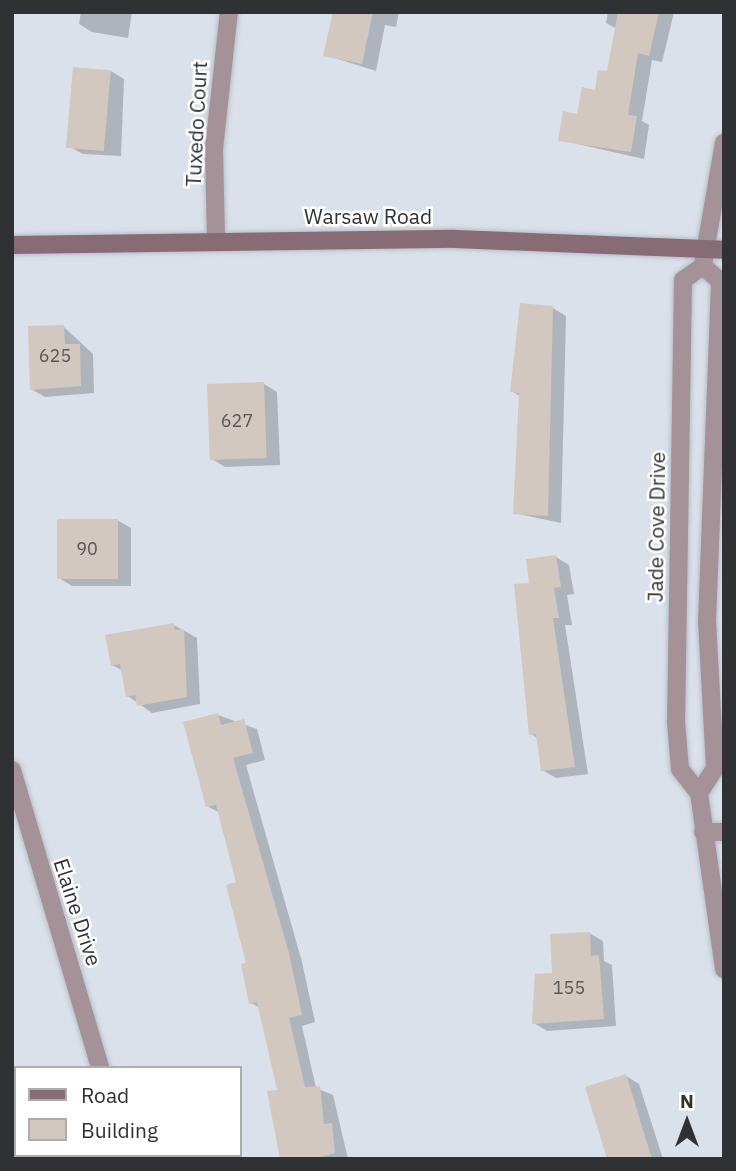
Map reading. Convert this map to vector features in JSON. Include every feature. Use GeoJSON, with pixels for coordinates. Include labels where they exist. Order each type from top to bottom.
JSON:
{"type":"FeatureCollection","features":[{"type":"Feature","properties":{"kind":"street","name":"Tuxedo Court"},"geometry":{"type":"LineString","coordinates":[[216,238],[214,149],[229,12]]}},
{"type":"Feature","properties":{"kind":"street"},"geometry":{"type":"LineString","coordinates":[[699,793],[715,768],[709,651],[710,541],[720,281],[703,257],[724,143]]}},
{"type":"Feature","properties":{"kind":"street","name":"Warsaw Road"},"geometry":{"type":"LineString","coordinates":[[12,245],[216,238],[703,257],[724,250]]}},
{"type":"Feature","properties":{"kind":"street","name":"Jade Cove Drive"},"geometry":{"type":"LineString","coordinates":[[703,257],[683,280],[677,651],[680,769],[699,793],[702,832],[724,969]]}},
{"type":"Feature","properties":{"kind":"street"},"geometry":{"type":"LineString","coordinates":[[678,539],[710,541]]}},
{"type":"Feature","properties":{"kind":"street"},"geometry":{"type":"LineString","coordinates":[[677,651],[709,651]]}},
{"type":"Feature","properties":{"kind":"street","name":"Elaine Drive"},"geometry":{"type":"LineString","coordinates":[[12,770],[99,1066]]}},
{"type":"Feature","properties":{"kind":"street"},"geometry":{"type":"LineString","coordinates":[[702,832],[724,832]]}},
{"type":"Feature","properties":{"kind":"building"},"geometry":{"type":"Polygon","coordinates":[[[333,12],[373,12],[362,64],[323,56],[333,12]]]}},
{"type":"Feature","properties":{"kind":"building"},"geometry":{"type":"Polygon","coordinates":[[[618,12],[659,12],[649,56],[638,53],[628,115],[637,116],[631,152],[558,141],[563,111],[577,114],[582,87],[595,90],[598,70],[607,71],[618,12]]]}},
{"type":"Feature","properties":{"kind":"building"},"geometry":{"type":"Polygon","coordinates":[[[73,67],[111,70],[104,151],[66,148],[73,67]]]}},
{"type":"Feature","properties":{"kind":"building"},"geometry":{"type":"Polygon","coordinates":[[[520,303],[553,306],[548,516],[513,514],[519,393],[510,392],[520,303]]]}},
{"type":"Feature","properties":{"kind":"building"},"geometry":{"type":"Polygon","coordinates":[[[64,325],[65,344],[80,344],[81,386],[30,390],[28,326],[64,325]]]}},
{"type":"Feature","properties":{"kind":"building"},"geometry":{"type":"Polygon","coordinates":[[[264,382],[267,458],[210,460],[207,384],[264,382]]]}},
{"type":"Feature","properties":{"kind":"building"},"geometry":{"type":"Polygon","coordinates":[[[57,519],[118,519],[118,579],[57,579],[57,519]]]}},
{"type":"Feature","properties":{"kind":"building"},"geometry":{"type":"Polygon","coordinates":[[[556,555],[561,587],[554,588],[559,618],[553,618],[575,767],[541,771],[536,734],[529,735],[514,584],[529,583],[526,559],[556,555]]]}},
{"type":"Feature","properties":{"kind":"building"},"geometry":{"type":"Polygon","coordinates":[[[174,623],[175,630],[184,629],[187,697],[137,706],[135,695],[126,697],[120,664],[111,666],[105,635],[174,623]]]}},
{"type":"Feature","properties":{"kind":"building"},"geometry":{"type":"Polygon","coordinates":[[[218,713],[221,725],[244,719],[253,753],[233,758],[289,953],[302,1015],[289,1018],[305,1087],[320,1086],[324,1124],[332,1123],[335,1153],[315,1159],[280,1159],[267,1091],[277,1090],[257,1002],[249,1004],[241,964],[246,963],[226,885],[236,882],[216,805],[206,807],[183,722],[218,713]]]}},
{"type":"Feature","properties":{"kind":"building"},"geometry":{"type":"Polygon","coordinates":[[[590,932],[591,956],[599,955],[604,1019],[532,1024],[535,974],[552,973],[550,934],[590,932]]]}},
{"type":"Feature","properties":{"kind":"building"},"geometry":{"type":"Polygon","coordinates":[[[626,1074],[652,1159],[607,1159],[585,1087],[626,1074]]]}}]}
